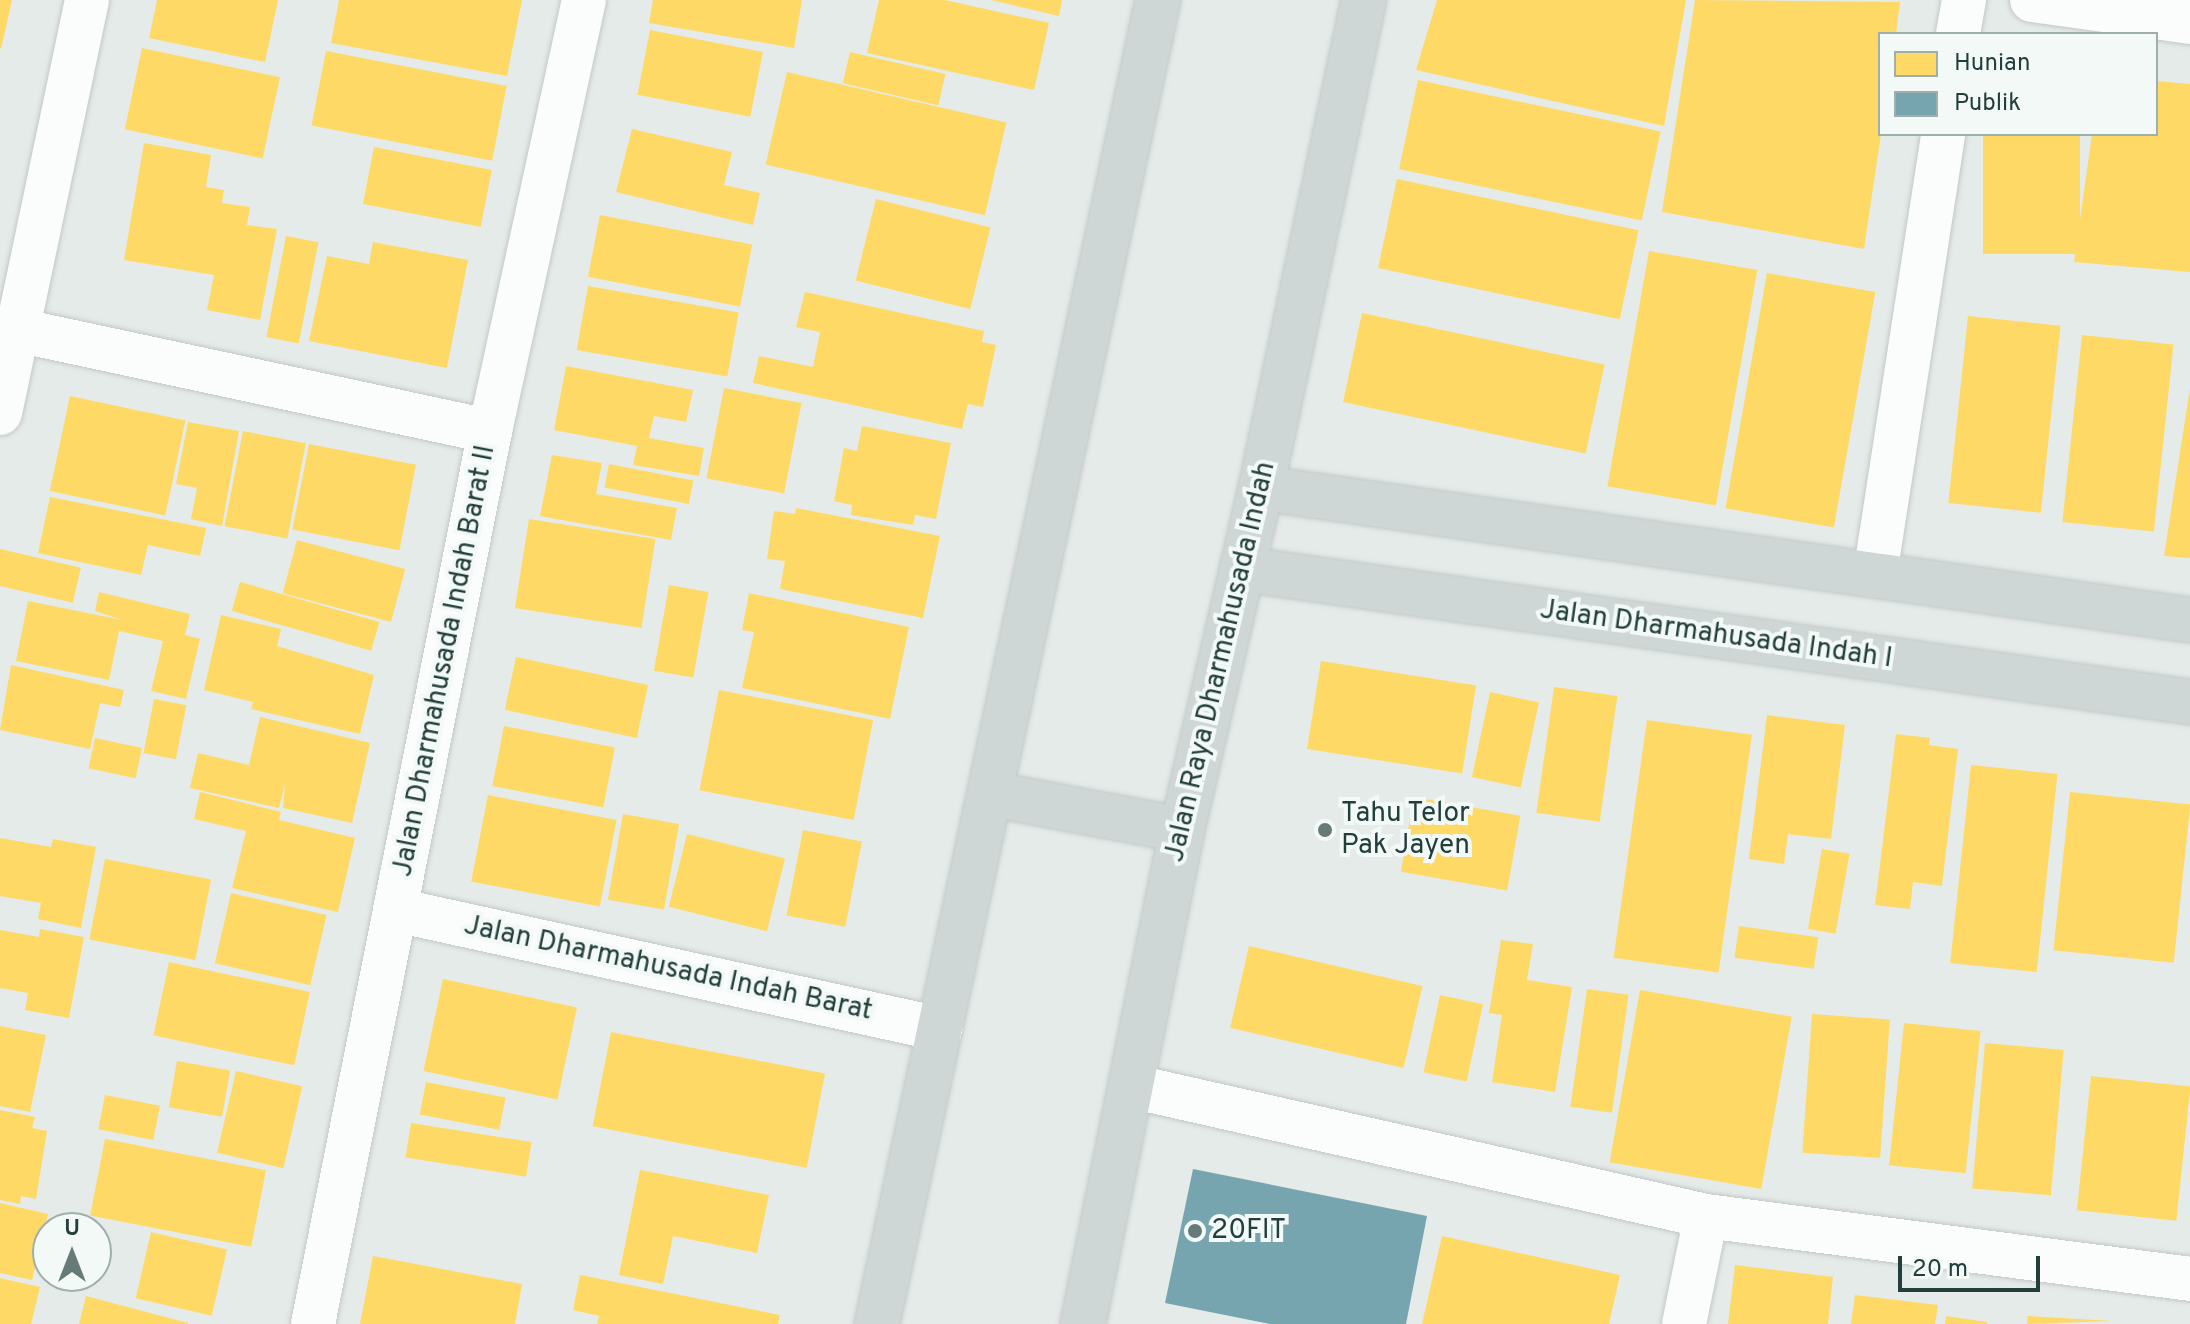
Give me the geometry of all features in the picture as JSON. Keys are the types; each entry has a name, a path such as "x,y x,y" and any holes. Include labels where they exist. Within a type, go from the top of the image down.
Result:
{"main road":[{"path":"877,1324 1158,0"},
{"name":"Jalan Raya Dharmahusada Indah","path":"1083,1324 1182,830 1261,488 1364,0"},
{"path":"1261,488 2190,620"},
{"name":"Jalan Dharmahusada Indah I","path":"1242,569 2190,702"},
{"path":"990,794 1182,830"}],"street":[{"path":"0,413 87,0"},
{"name":"Jalan Dharmahusada Indah Barat II","path":"313,1324 490,431 584,0"},
{"path":"1958,32 1964,0"},
{"path":"2032,0 2190,22"},
{"path":"1875,575 1943,136"},
{"path":"17,330 490,431"},
{"name":"Jalan Dharmahusada Indah Barat","path":"396,910 940,1029"},
{"path":"1131,1086 1443,1154 1706,1216 2190,1279"},
{"path":"1684,1324 1706,1216"}],"building: Hunian":[{"path":"0,0 12,0 1,49 0,48"},
{"path":"157,0 278,0 265,62 149,38"},
{"path":"339,0 522,0 507,76 331,43"},
{"path":"653,0 802,0 794,48 649,23"},
{"path":"879,0 945,0 1049,23 1034,90 867,53"},
{"path":"991,0 1062,0 1059,16"},
{"path":"1437,0 1686,0 1664,126 1416,70"},
{"path":"1695,0 1900,2 1896,32 1878,32 1878,136 1881,136 1864,249 1662,212"},
{"path":"650,30 763,52 750,117 637,95"},
{"path":"142,48 280,77 263,159 125,129"},
{"path":"326,51 507,86 492,161 311,126"},
{"path":"850,52 945,74 938,105 843,83"},
{"path":"787,72 1006,123 985,215 766,165"},
{"path":"1418,80 1661,132 1642,221 1399,169"},
{"path":"2158,81 2190,84 2190,272 2074,262 2092,136 2158,136"},
{"path":"632,129 732,152 724,185 760,193 753,225 616,192"},
{"path":"1983,136 2080,136 2080,254 1983,254"},
{"path":"144,143 211,155 206,187 224,190 222,203 250,207 247,225 277,229 260,320 207,310 214,275 124,260"},
{"path":"374,147 492,170 481,227 363,204"},
{"path":"1397,179 1639,230 1620,319 1378,268"},
{"path":"876,199 990,228 970,309 856,281"},
{"path":"600,215 752,245 740,306 588,277"},
{"path":"286,236 318,242 299,343 266,337"},
{"path":"373,242 468,260 447,368 309,341 327,256 369,264"},
{"path":"1649,251 1757,270 1716,505 1607,486"},
{"path":"1767,273 1875,292 1834,527 1725,508"},
{"path":"588,286 739,313 727,377 577,350"},
{"path":"805,292 984,331 982,342 996,345 983,407 968,404 962,429 753,383 759,356 813,367 820,332 796,327"},
{"path":"1362,313 1605,365 1586,454 1343,402"},
{"path":"1968,316 2060,326 2041,513 1948,503"},
{"path":"2082,335 2173,345 2154,532 2062,522"},
{"path":"566,366 693,390 686,422 654,416 649,438 704,448 699,476 633,465 637,446 554,430"},
{"path":"724,388 802,403 784,493 706,478"},
{"path":"2190,388 2190,558 2164,556"},
{"path":"70,396 185,421 165,515 50,491"},
{"path":"188,422 239,431 222,526 191,519 197,488 176,484"},
{"path":"862,426 951,443 936,519 915,515 913,525 851,515 852,505 834,501 844,448 857,451"},
{"path":"243,431 306,443 287,538 224,526"},
{"path":"309,444 416,465 399,550 292,529"},
{"path":"552,455 602,463 596,494 677,508 671,540 540,516"},
{"path":"609,464 693,480 689,504 604,488"},
{"path":"50,497 206,528 200,556 148,545 141,575 38,553"},
{"path":"796,508 940,536 923,618 780,589 785,561 767,559 774,511 795,514"},
{"path":"529,519 655,539 641,628 515,608"},
{"path":"297,540 405,569 391,622 283,593"},
{"path":"0,549 81,568 73,603 0,586"},
{"path":"240,582 379,622 371,651 232,611"},
{"path":"669,585 708,592 693,678 654,671"},
{"path":"99,592 190,614 185,635 200,639 186,699 151,691 163,641 119,631 109,680 16,661 28,601 122,620 95,611"},
{"path":"749,593 909,627 890,719 742,688 754,632 742,630"},
{"path":"221,615 281,629 277,646 374,675 360,734 251,709 253,702 204,690"},
{"path":"516,657 648,685 637,738 505,710"},
{"path":"1321,661 1476,686 1462,773 1307,749"},
{"path":"11,665 124,690 120,707 100,703 90,749 0,730"},
{"path":"1554,687 1617,696 1600,822 1536,813"},
{"path":"719,690 873,720 854,820 700,790"},
{"path":"1490,692 1539,702 1521,787 1472,777"},
{"path":"154,699 186,705 176,759 144,753"},
{"path":"1767,715 1845,725 1831,839 1788,834 1784,864 1749,859"},
{"path":"260,717 370,743 352,823 283,808 285,784 279,808 190,788 198,753 249,765"},
{"path":"1647,720 1752,735 1719,972 1614,958"},
{"path":"504,726 615,748 603,807 492,786"},
{"path":"1896,734 1930,738 1929,745 1958,749 1942,886 1913,882 1910,909 1875,905"},
{"path":"95,738 142,748 136,778 89,768"},
{"path":"1971,765 2058,774 2037,972 1950,963"},
{"path":"200,792 281,812 279,820 355,838 338,912 232,888 246,831 194,819"},
{"path":"2070,792 2190,805 2174,963 2053,950"},
{"path":"488,795 617,820 600,906 471,881"},
{"path":"1414,797 1520,816 1507,891 1401,872"},
{"path":"623,814 679,824 664,910 608,900"},
{"path":"803,830 862,841 845,927 786,915"},
{"path":"687,834 785,858 767,931 669,907"},
{"path":"0,838 51,847 53,839 96,847 81,928 38,919 41,903 0,896"},
{"path":"1822,849 1850,854 1836,934 1808,929"},
{"path":"105,859 211,880 195,960 89,939"},
{"path":"231,893 326,915 310,985 215,963"},
{"path":"1739,926 1818,937 1814,969 1735,958"},
{"path":"40,929 84,937 69,1018 25,1010 28,993 0,988 0,930 39,937"},
{"path":"1501,940 1533,944 1527,980 1572,987 1555,1092 1492,1082 1502,1015 1489,1013"},
{"path":"1249,946 1422,986 1404,1068 1230,1028"},
{"path":"169,962 310,992 294,1065 153,1035"},
{"path":"443,979 577,1007 557,1099 423,1071"},
{"path":"1587,989 1629,995 1612,1113 1570,1107"},
{"path":"1640,990 1792,1017 1761,1189 1610,1162"},
{"path":"1440,995 1483,1004 1467,1081 1424,1072"},
{"path":"1812,1014 1890,1019 1880,1158 1802,1153"},
{"path":"1904,1023 1981,1031 1966,1173 1889,1165"},
{"path":"0,1026 46,1035 30,1112 0,1106"},
{"path":"611,1032 825,1074 807,1168 593,1126"},
{"path":"1985,1043 2064,1050 2051,1195 1972,1188"},
{"path":"177,1061 230,1070 222,1117 169,1107"},
{"path":"236,1071 302,1086 283,1168 217,1153"},
{"path":"2091,1076 2190,1086 2176,1221 2077,1210"},
{"path":"426,1082 506,1097 499,1130 420,1114"},
{"path":"105,1095 160,1106 153,1140 98,1129"},
{"path":"0,1110 35,1117 32,1128 47,1131 36,1199 21,1196 20,1204 0,1200"},
{"path":"411,1123 531,1142 526,1177 406,1158"},
{"path":"105,1139 266,1170 251,1247 112,1220 112,1212 91,1212"},
{"path":"640,1170 769,1195 757,1253 673,1236 663,1284 619,1275"},
{"path":"0,1203 39,1212 32,1212 32,1280 0,1273"},
{"path":"151,1232 227,1250 212,1316 136,1298"},
{"path":"1442,1236 1620,1275 1609,1324 1422,1324"},
{"path":"373,1256 522,1284 515,1324 360,1324"},
{"path":"1735,1265 1833,1277 1828,1324 1728,1324"},
{"path":"580,1275 780,1315 778,1324 597,1324 599,1316 573,1310"},
{"path":"0,1278 32,1285 32,1292 39,1292 31,1324 0,1324"},
{"path":"1855,1295 1938,1305 1935,1324 1851,1324"},
{"path":"86,1296 188,1323 188,1324 79,1324"},
{"path":"1946,1316 1987,1322 1987,1324 1945,1324"},
{"path":"2028,1316 2112,1321 2027,1324"}],"building: Publik":[{"path":"1193,1169 1427,1216 1406,1324 1270,1324 1165,1303"}],"place":[{"name":"Tahu Telor Pak Jayen","path":"1325,830"},
{"name":"20FIT","path":"1195,1231"}]}
